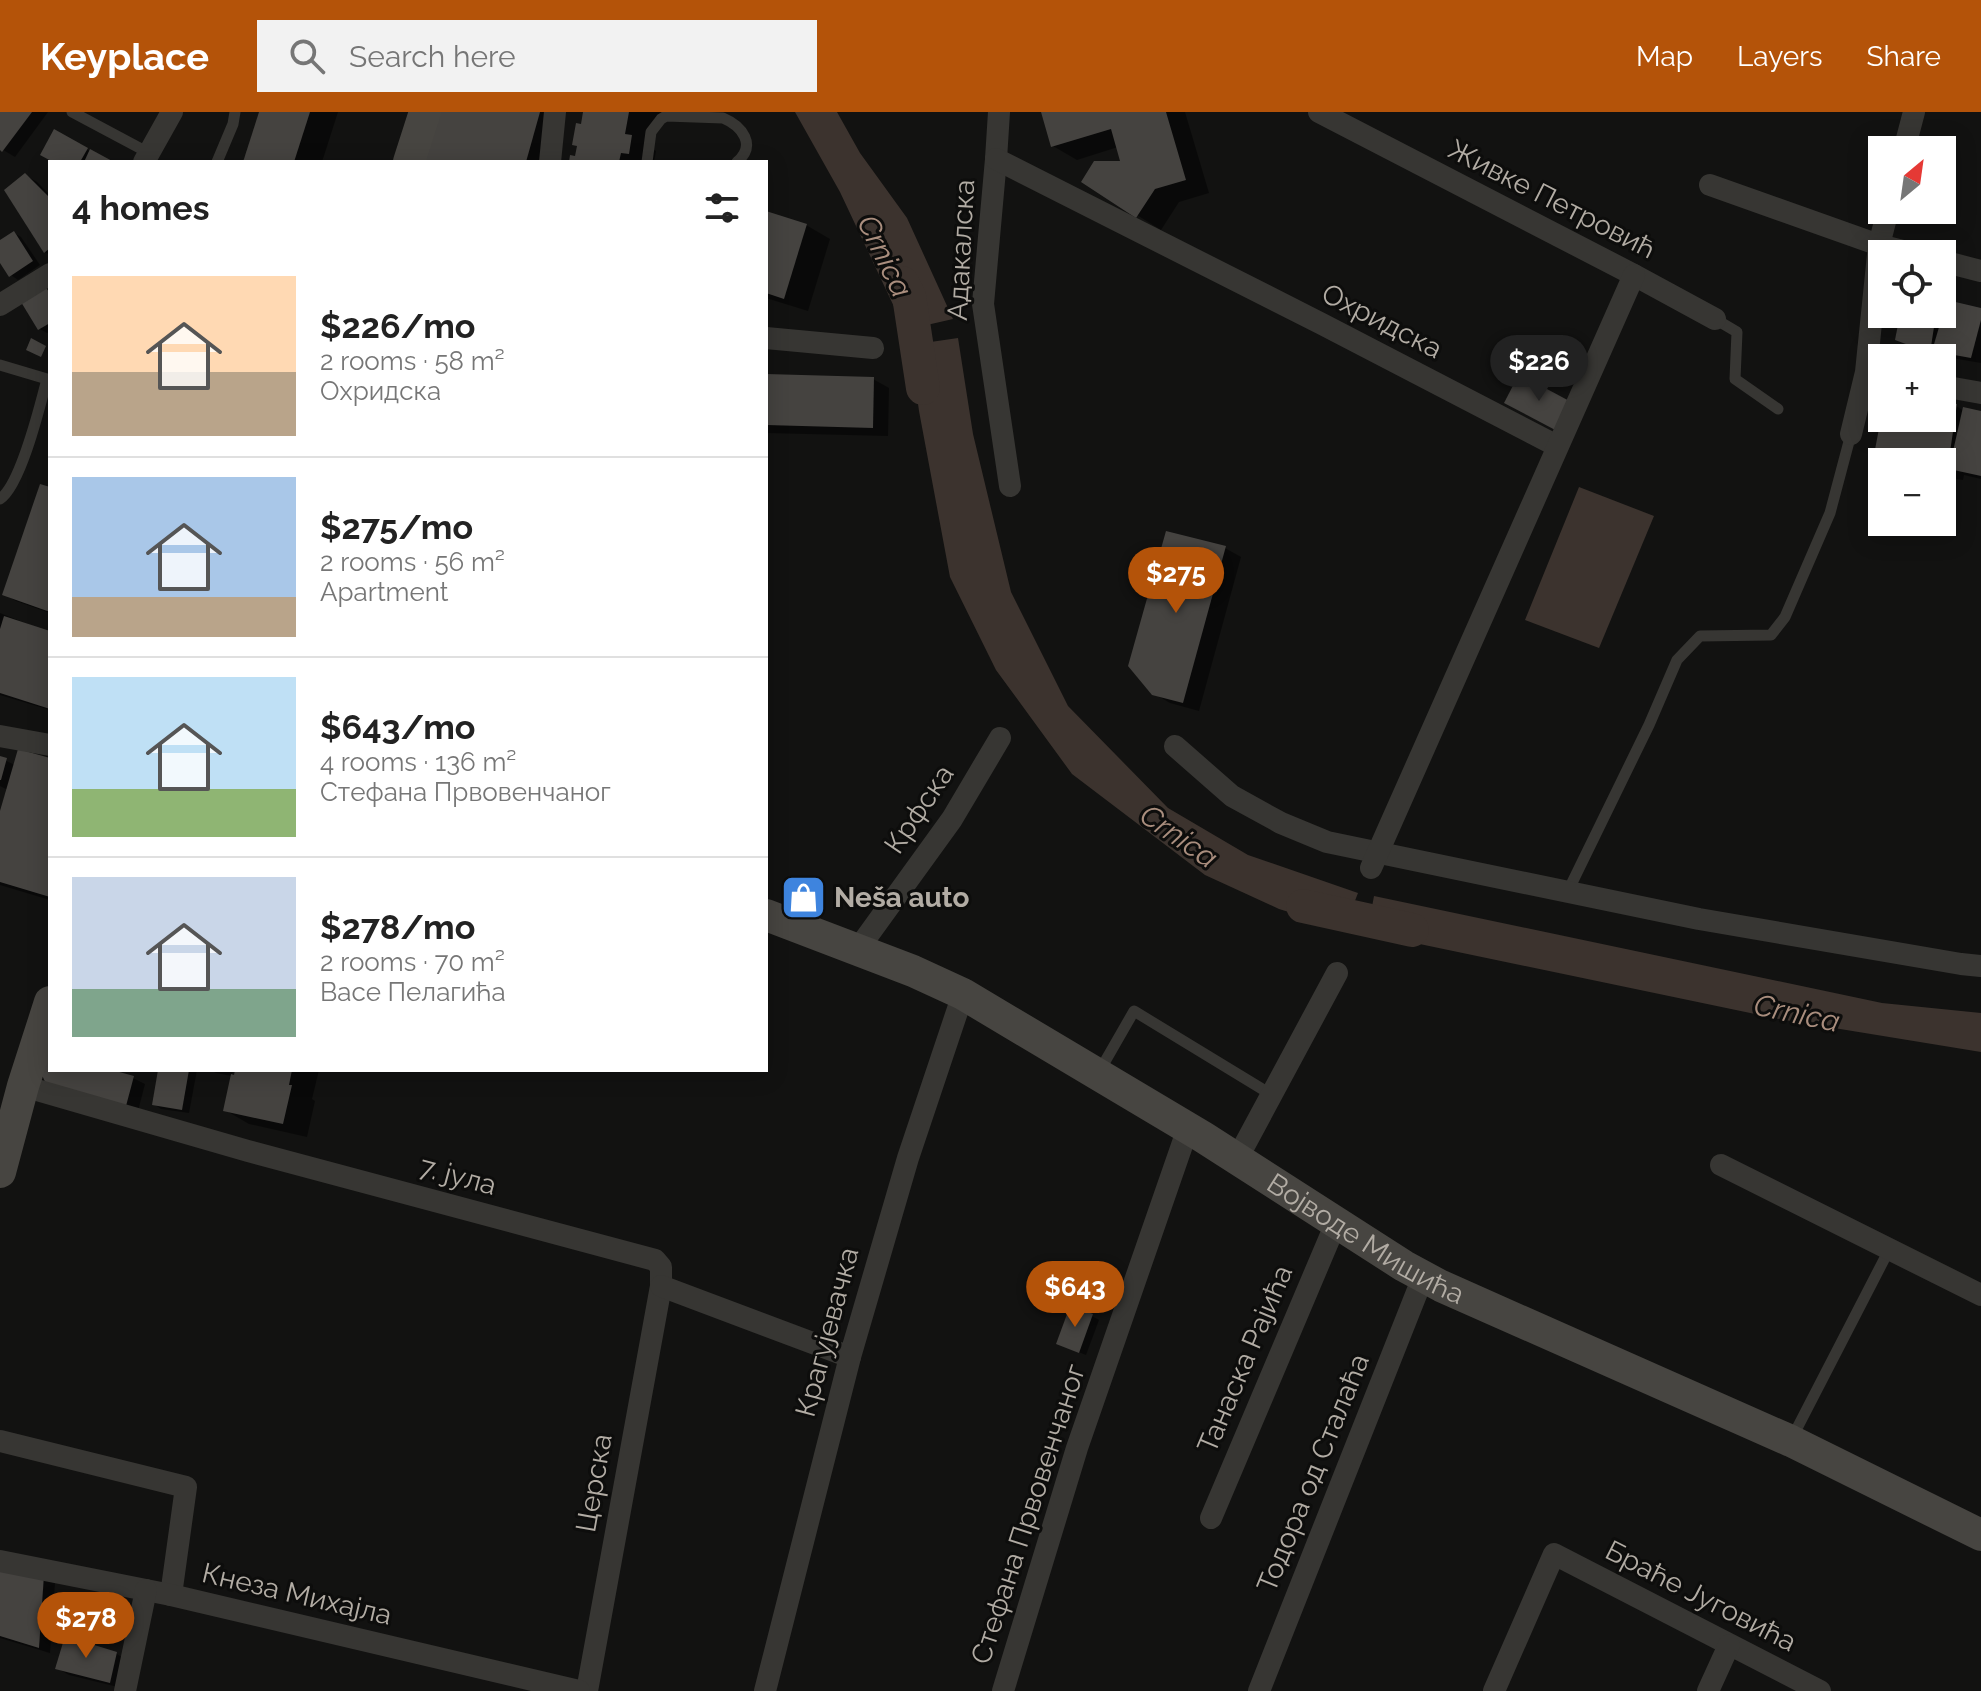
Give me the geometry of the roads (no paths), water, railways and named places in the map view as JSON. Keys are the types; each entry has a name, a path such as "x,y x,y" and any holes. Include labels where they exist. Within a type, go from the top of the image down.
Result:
{"main road":[{"path":"410,160 425,112"},
{"name":"Војводе Мишића","path":"768,916 858,949 963,994 1188,1128 1423,1277 1791,1441 1981,1535"},
{"path":"0,1172 18,1085 48,1007"}],"street":[{"path":"147,157 172,112"},
{"path":"550,160 555,112"},
{"name":"Адакалска","path":"999,112 983,304 1010,486"},
{"name":"Живке Петровић","path":"1319,112 1715,319"},
{"path":"1908,136 1914,112"},
{"name":"Охридска","path":"996,159 1557,446"},
{"path":"1710,185 1868,241"},
{"path":"1956,265 1981,271"},
{"path":"0,305 48,275"},
{"path":"1375,860 1634,275"},
{"path":"768,338 873,348"},
{"path":"1851,434 1868,389"},
{"path":"1956,389 1981,393"},
{"path":"0,736 48,745"},
{"name":"Крфска","path":"858,949 952,819 1000,738"},
{"path":"1175,746 1232,796 1281,823 1375,860 1568,891 1699,919 1981,966"},
{"path":"1237,1159 1337,973"},
{"name":"Крагујевачка","path":"765,1691 850,1357 908,1158 963,994"},
{"name":"7. јула","path":"18,1085 263,1155 655,1260 661,1267 661,1286"},
{"name":"Стефана Првовенчаног","path":"1003,1691 1077,1448 1188,1128"},
{"path":"1721,1165 1981,1295"},
{"name":"Танаска Рајића","path":"1211,1518 1336,1223"},
{"name":"Тодора од Сталаћа","path":"1259,1691 1423,1277"},
{"path":"661,1286 850,1357"},
{"name":"Церска","path":"587,1691 661,1286"},
{"path":"0,1441 186,1487 171,1595"},
{"name":"Браће Југовића","path":"1494,1691 1554,1554 1820,1691"},
{"name":"Кнеза Михајла","path":"0,1561 171,1595 579,1691"},
{"path":"125,1691 146,1590"},
{"path":"1708,1691 1729,1645"}],"lane":[{"path":"72,112 147,157"},
{"path":"218,160 235,112"},
{"path":"647,160 653,127 666,116 723,118 731,122 745,137 746,147 739,160"},
{"path":"1715,319 1737,332 1735,379 1778,409"},
{"path":"0,365 48,380"},
{"path":"0,499 17,478 48,383"},
{"path":"1568,891 1649,725 1677,660 1700,636 1771,635 1785,617 1830,513 1851,434"},
{"path":"1098,1075 1134,1011 1272,1095"},
{"path":"1791,1441 1889,1250"}],"water":[{"path":"795,112 837,112 860,153 907,218 953,319 905,330 840,192"},
{"path":"958,338 973,434 1011,592 1068,706 1168,808 1248,855 1358,893 1344,929 1279,909 1205,875 1072,774 996,670 950,577 910,345"},
{"path":"1579,487 1654,516 1599,648 1525,620"},
{"path":"1374,896 1882,1003 1981,1013 1981,1052 1779,1019 1367,933"}],"waterway":[{"name":"Crnica","path":"902,283 909,296 923,388"},
{"name":"Crnica","path":"1303,906 1412,930"}],"place":[{"name":"Neša auto","path":"803,897"}]}
